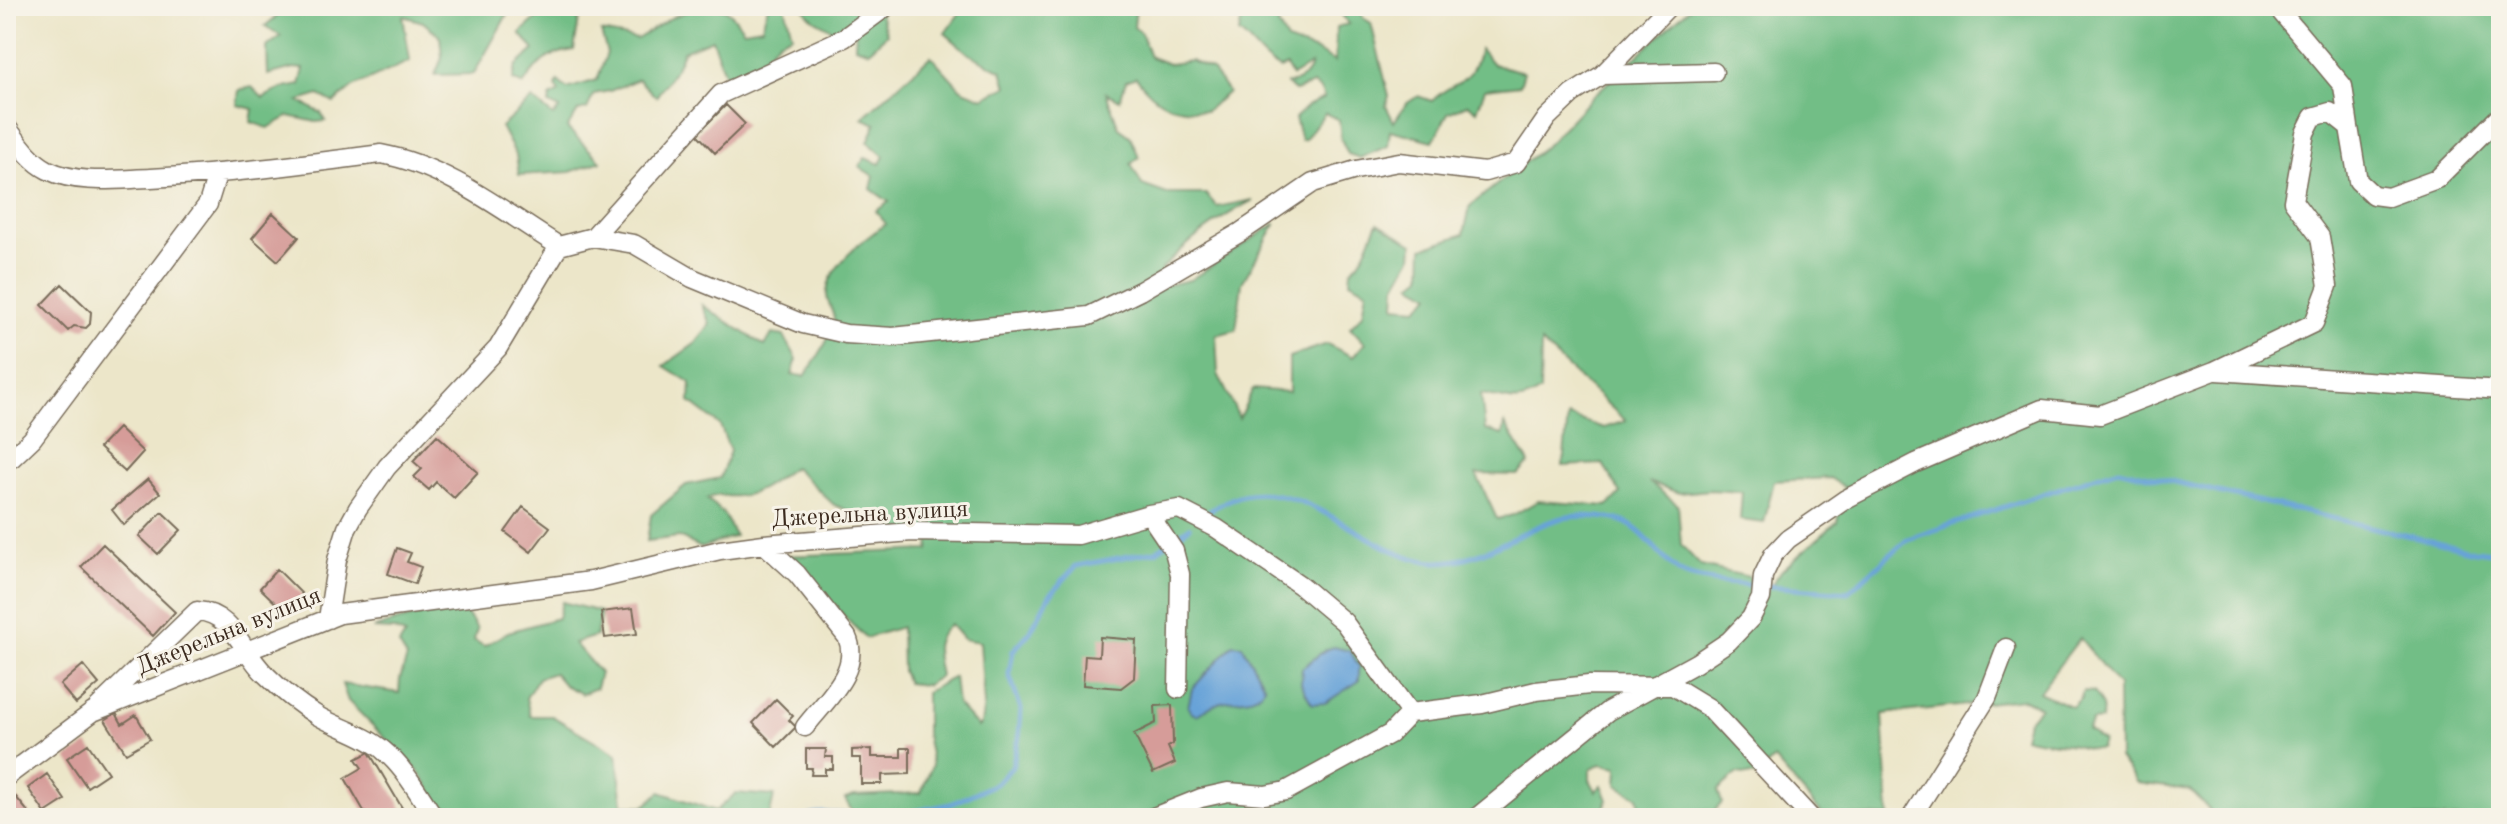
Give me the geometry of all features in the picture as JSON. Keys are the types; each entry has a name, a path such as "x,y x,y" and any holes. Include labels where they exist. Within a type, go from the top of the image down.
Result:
{"street":[{"path":"593,237 721,94 844,38 887,6"},
{"path":"328,619 337,560 347,528 358,508 387,467 498,348 559,246 593,237 634,244 692,278 803,324 846,334 893,337 1089,316 1140,291 1241,232 1313,183 1356,170 1399,162 1485,172 1516,163 1547,118 1572,94 1602,75 1669,6"},
{"path":"2276,6 2343,86 2358,181 2373,195 2388,197 2437,179 2501,115"},
{"path":"1602,75 1714,72"},
{"path":"1476,818 1608,711 1696,663 1729,641 1751,618 1761,598 1763,576 1773,555 1788,539 1846,499 1916,463 2042,409 2100,415 2214,371 2314,323 2328,286 2320,237 2293,201 2305,133 2313,117 2330,112 2349,127"},
{"path":"6,126 29,156 47,169 68,176 104,180 217,175 381,154 404,158 459,183 559,246"},
{"path":"6,459 12,458 32,439 208,204 217,175"},
{"path":"2214,371 2501,390"},
{"name":"Джерельна вулиця","path":"6,777 93,712 340,614 591,581 720,550 764,544 912,532 1078,535 1149,514 1179,509 1216,528 1300,585 1344,622 1410,713"},
{"path":"1149,514 1174,551 1180,574 1178,689"},
{"path":"764,544 797,574 853,649 852,660 843,679 805,727"},
{"path":"93,712 197,611 210,611 225,620 264,674 315,715 381,747 396,761 435,818"},
{"path":"1911,818 1987,698 2006,648"},
{"path":"1151,818 1201,798 1228,792 1265,795 1286,791 1390,734 1410,713 1589,685 1673,686 1709,708 1811,818"}],"green space":[{"path":"290,6 598,6 597,10 579,19 574,50 544,60 523,85 513,80 516,66 534,50 520,33 539,16 523,11 508,13 474,74 435,75 442,58 440,36 423,22 403,16 410,61 353,87 334,103 319,95 299,101 321,113 326,121 289,116 268,128 251,122 253,109 237,105 239,90 252,87 263,98 280,89 300,85 304,69 293,68 268,75 267,47 281,36 265,26"},
{"path":"698,6 726,10 744,30 762,27 768,6 785,6 792,35 780,40 758,62 725,76 712,39 683,51 676,68 656,97 638,79 594,94 587,109 578,111 567,128 601,161 570,172 519,175 516,155 501,127 532,99 553,116 560,109 549,104 550,97 559,92 556,86 558,81 567,89 597,80 607,53 601,32 637,39"},
{"path":"803,6 877,6 887,34 869,51 855,46 856,29 835,33 814,19"},
{"path":"965,6 1136,6 1134,27 1141,33 1150,57 1169,64 1191,61 1212,70 1228,92 1206,111 1166,104 1152,95 1136,77 1126,81 1120,100 1106,93 1119,128 1130,136 1139,157 1131,164 1142,185 1167,194 1206,194 1217,207 1253,200 1205,230 1183,248 1162,269 1162,286 1190,280 1276,223 1242,283 1236,330 1216,335 1218,374 1239,418 1253,389 1289,392 1289,357 1327,344 1353,357 1365,343 1350,327 1363,314 1367,290 1350,281 1351,270 1365,253 1378,223 1413,244 1412,257 1396,285 1395,306 1417,308 1431,295 1412,284 1422,276 1423,248 1464,234 1470,206 1549,143 1593,96 1692,6 1878,6 1908,15 1924,6 2501,6 2501,818 2306,818 2307,812 2283,818 2217,818 2190,790 2137,783 2119,758 2118,686 2080,638 2039,692 2072,707 2083,691 2093,692 2103,712 2101,720 2092,721 2087,730 2103,741 2100,749 2024,737 2028,721 2040,707 2023,699 1883,714 1889,817 1822,814 1774,759 1756,776 1737,774 1718,790 1722,803 1714,811 1721,814 1716,816 1700,810 1705,818 1642,818 1638,797 1617,785 1618,767 1601,764 1590,770 1590,780 1596,791 1602,785 1608,800 1601,812 1604,818 856,818 845,799 921,793 932,765 926,734 926,692 954,677 957,704 978,727 981,724 984,705 980,642 963,639 950,624 937,642 940,676 926,685 907,683 902,671 901,627 866,638 783,556 929,550 930,542 834,505 794,467 753,493 716,495 707,499 723,513 735,536 701,548 679,537 647,541 651,515 686,485 720,478 730,451 720,425 690,402 691,383 664,366 696,343 710,324 702,305 765,346 772,334 784,336 797,359 792,375 805,376 833,326 834,317 827,295 833,274 858,245 886,224 876,211 889,202 871,189 874,176 859,167 865,158 880,164 884,156 868,142 876,124 862,118 931,56 961,89 983,98 1007,86 1002,71 969,54 945,33","holes":["1541,343 1626,421 1604,428 1568,416 1563,466 1603,464 1621,494 1607,506 1538,501 1513,515 1497,519 1476,474 1518,475 1529,463 1505,424 1503,435 1485,430 1481,394 1518,400 1540,391","1830,478 1844,487 1837,522 1782,570 1746,620 1761,598 1750,577 1701,566 1681,545 1678,505 1649,482 1679,493 1710,490 1742,492 1740,520 1764,523 1774,481"]},
{"path":"1211,6 1287,6 1278,25 1287,41 1316,51 1335,62 1336,27 1349,24 1338,10 1341,6 1359,6 1363,18 1371,23 1389,96 1386,106 1394,122 1406,104 1418,96 1432,101 1466,77 1480,49 1493,64 1524,72 1520,85 1485,89 1477,111 1468,104 1448,113 1433,141 1390,130 1388,146 1360,158 1348,154 1341,139 1339,120 1325,113 1301,140 1295,118 1309,105 1324,98 1321,90 1313,84 1295,91 1287,84 1302,78 1311,65 1292,76 1286,66 1280,69 1274,66 1239,33 1242,18 1223,14"},
{"path":"562,602 601,612 596,636 574,643 600,673 596,688 582,694 564,685 554,673 538,678 526,698 530,716 552,716 617,754 623,805 645,806 660,792 716,811 736,793 774,796 769,818 437,818 436,799 420,773 348,701 342,684 399,693 407,658 399,645 405,635 394,630 373,629 419,616 457,612 470,618 477,629 474,640 484,646 508,632 558,618"}],"water":[{"path":"1233,644 1242,645 1265,687 1251,698 1219,703 1197,715 1191,713 1188,707 1192,689"},
{"path":"1334,647 1350,651 1359,666 1359,681 1325,703 1312,704 1301,684 1302,668 1325,650"}],"building":[{"path":"726,105 745,124 715,153 697,134"},
{"path":"273,213 299,237 278,261 252,238"},
{"path":"62,284 91,312 90,324 86,328 74,326 68,331 42,305"},
{"path":"118,428 143,452 125,472 99,448"},
{"path":"437,435 478,472 454,498 436,482 429,490 414,477 422,469 413,461"},
{"path":"148,479 160,493 124,525 112,510"},
{"path":"523,507 550,527 531,552 505,532"},
{"path":"162,512 181,530 158,554 139,536"},
{"path":"103,544 175,612 153,636 81,567"},
{"path":"397,548 411,553 407,562 421,567 415,584 388,574"},
{"path":"277,569 303,595 286,613 260,588"},
{"path":"633,608 637,634 605,638 601,612"},
{"path":"1100,637 1136,640 1134,678 1121,688 1083,685 1085,655 1099,656"},
{"path":"83,665 99,684 76,704 60,685"},
{"path":"776,699 793,716 789,720 796,727 776,747 753,723"},
{"path":"1172,705 1173,744 1168,747 1175,763 1153,773 1134,734 1156,723 1155,706"},
{"path":"116,713 122,724 136,715 150,739 126,753 105,720"},
{"path":"88,744 108,773 87,787 67,758"},
{"path":"901,748 910,748 910,774 882,775 882,784 861,784 861,758 852,758 852,750 872,749 872,757 901,757"},
{"path":"806,749 826,749 825,757 833,757 833,769 825,769 825,775 811,775 812,768 806,768"},
{"path":"369,752 408,818 368,818 345,778 362,768 356,759"},
{"path":"47,774 65,800 45,813 28,788"},
{"path":"16,797 33,818 6,818 6,806"}],"waterway":[{"path":"1768,586 1848,592 1908,539 2118,469 2475,551 2501,554"},
{"path":"1210,510 1243,495 1269,494 1293,499 1318,509 1389,548 1412,558 1435,562 1482,553 1562,518 1585,516 1615,519 1634,528 1680,572 1718,582 1758,585"},
{"path":"801,818 823,813 887,817 951,804 997,783 1012,767 1019,737 1021,709 1009,674 1013,651 1030,632 1050,595 1076,566 1156,551 1190,527"}]}
